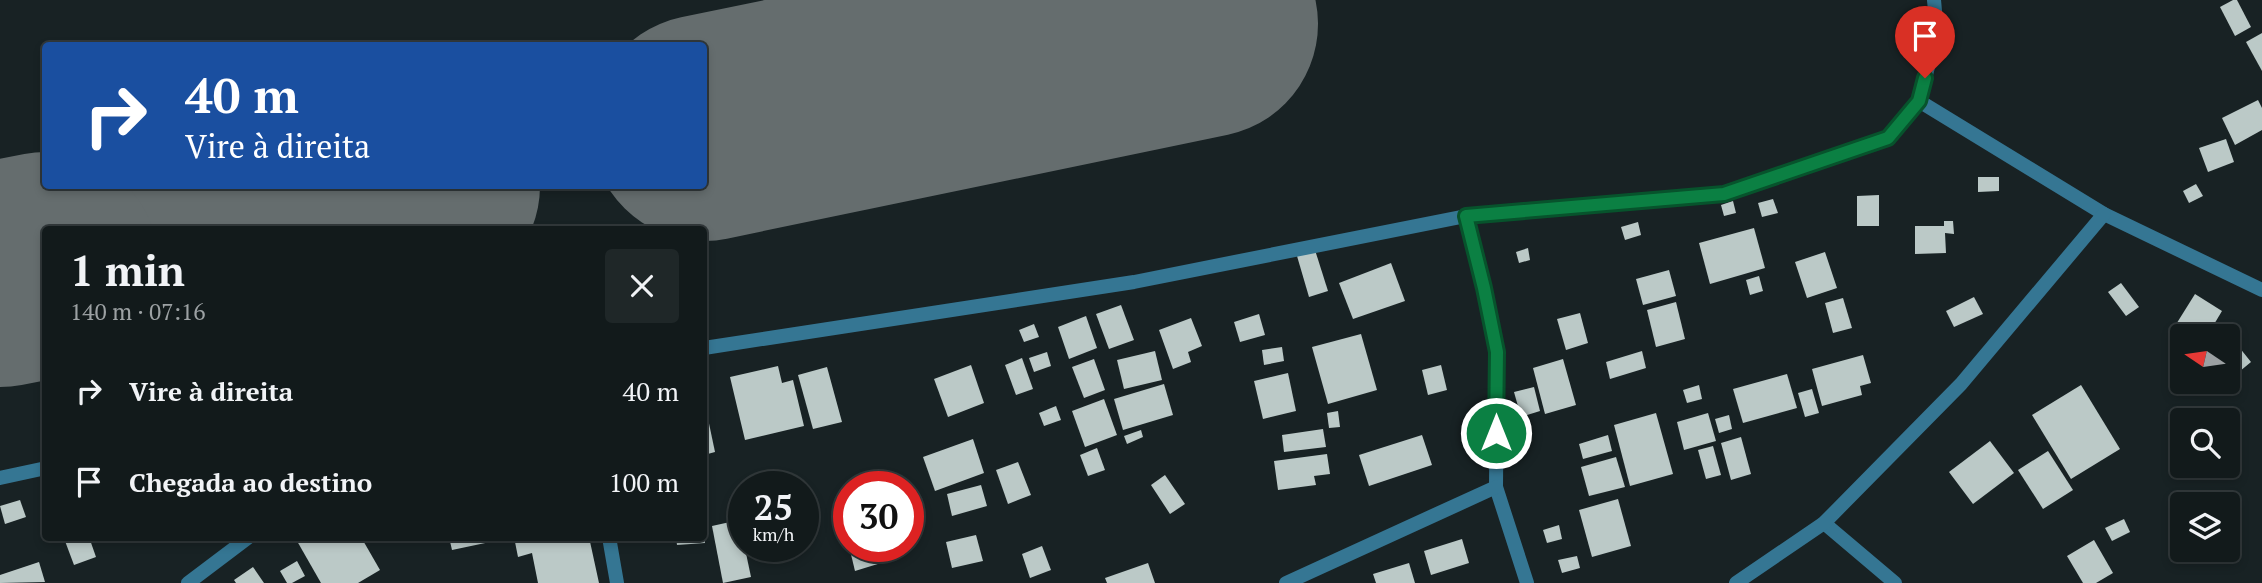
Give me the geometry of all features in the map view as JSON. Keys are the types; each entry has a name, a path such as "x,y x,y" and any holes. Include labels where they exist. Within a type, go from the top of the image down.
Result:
{"street":[{"path":"707,348 1134,282 1466,216 1724,194 1888,138 1919,101 1937,33 1934,0"},
{"path":"1919,101 2104,214 2262,290"},
{"path":"1736,583 1824,523 1961,384 2104,214"},
{"path":"1466,216 1497,352 1496,487 1527,583"},
{"path":"0,478 42,469"},
{"path":"1286,583 1496,487"},
{"path":"1824,523 1895,583"},
{"path":"188,583 244,541"},
{"path":"610,541 617,583"}],"building":[{"path":"2237,0 2251,27 2235,36 2220,7"},
{"path":"2262,33 2262,71 2246,42"},
{"path":"2258,100 2262,108 2262,130 2235,145 2222,118"},
{"path":"2226,139 2234,162 2208,172 2199,148"},
{"path":"1978,177 1999,177 1999,191 1978,192"},
{"path":"2196,184 2203,196 2189,203 2183,191"},
{"path":"1879,195 1879,226 1857,226 1857,196"},
{"path":"1773,199 1778,213 1762,217 1758,203"},
{"path":"1733,201 1736,213 1724,216 1721,205"},
{"path":"1944,221 1953,221 1954,234 1945,233 1946,253 1915,254 1915,226 1944,226"},
{"path":"1638,222 1641,235 1625,240 1621,227"},
{"path":"1754,228 1765,268 1710,284 1699,243"},
{"path":"1528,248 1530,260 1519,263 1516,252"},
{"path":"1315,250 1328,291 1309,297 1297,256"},
{"path":"1825,252 1837,288 1807,298 1795,262"},
{"path":"1391,263 1405,301 1353,319 1339,283"},
{"path":"1669,270 1676,296 1643,305 1636,279"},
{"path":"1759,276 1763,291 1750,295 1746,280"},
{"path":"2121,283 2139,307 2126,316 2108,292"},
{"path":"2195,294 2222,311 2214,324 2176,324"},
{"path":"1974,297 1983,314 1954,327 1946,311"},
{"path":"1843,298 1852,328 1833,333 1825,303"},
{"path":"1676,302 1685,339 1656,347 1647,310"},
{"path":"1121,305 1134,340 1109,349 1096,314"},
{"path":"1580,313 1588,343 1566,350 1557,319"},
{"path":"1259,314 1265,335 1240,342 1234,322"},
{"path":"1086,316 1097,348 1069,359 1058,327"},
{"path":"1191,318 1202,346 1188,352 1191,362 1173,369 1159,330"},
{"path":"1034,324 1039,337 1024,342 1019,330"},
{"path":"1361,334 1377,390 1328,404 1312,347"},
{"path":"1282,347 1284,361 1264,365 1262,350"},
{"path":"2240,348 2251,362 2240,371"},
{"path":"1155,351 1162,380 1124,389 1117,360"},
{"path":"1642,351 1646,368 1610,379 1606,362"},
{"path":"1047,352 1051,366 1034,372 1029,358"},
{"path":"1863,355 1871,383 1860,386 1862,395 1822,406 1812,369"},
{"path":"1022,358 1033,389 1016,395 1005,365"},
{"path":"1094,359 1105,390 1084,398 1072,367"},
{"path":"1563,359 1576,405 1545,414 1533,368"},
{"path":"971,365 984,403 948,417 934,379"},
{"path":"1441,365 1447,390 1428,395 1422,370"},
{"path":"778,366 782,383 793,380 804,426 745,440 730,377"},
{"path":"827,367 842,422 813,429 798,375"},
{"path":"1288,373 1296,411 1263,419 1254,381"},
{"path":"1787,374 1797,408 1743,423 1733,389"},
{"path":"1164,384 1173,415 1123,430 1114,399"},
{"path":"1699,385 1702,399 1687,403 1683,390"},
{"path":"2081,385 2120,449 2071,479 2032,415"},
{"path":"1534,387 1540,411 1521,417 1514,392"},
{"path":"1812,389 1819,413 1805,417 1798,393"},
{"path":"1104,399 1117,435 1085,447 1072,411"},
{"path":"1056,406 1061,420 1044,426 1039,413"},
{"path":"1338,411 1340,427 1329,428 1327,413"},
{"path":"1656,413 1673,474 1630,486 1614,425"},
{"path":"1708,413 1716,441 1684,450 1677,422"},
{"path":"707,414 715,452 707,454"},
{"path":"1729,415 1732,429 1719,433 1715,419"},
{"path":"1323,429 1326,447 1284,452 1282,435"},
{"path":"1141,430 1143,437 1127,444 1124,436"},
{"path":"1422,435 1432,465 1369,486 1359,455"},
{"path":"1608,435 1612,451 1583,459 1579,444"},
{"path":"1741,437 1751,474 1731,480 1721,443"},
{"path":"973,439 984,473 935,491 923,457"},
{"path":"1990,441 2014,473 1973,504 1949,472"},
{"path":"1713,446 1721,475 1706,479 1698,450"},
{"path":"1097,448 1105,470 1088,476 1080,455"},
{"path":"2048,451 2073,490 2043,509 2018,470"},
{"path":"1327,454 1330,474 1314,476 1316,485 1278,490 1274,461"},
{"path":"1616,457 1625,487 1589,496 1581,467"},
{"path":"1018,462 1031,495 1008,504 996,470"},
{"path":"1165,475 1185,504 1170,514 1151,485"},
{"path":"981,485 987,506 952,516 947,494"},
{"path":"1618,499 1631,546 1592,557 1579,510"},
{"path":"20,500 26,517 5,524 0,506"},
{"path":"2124,519 2130,532 2112,541 2105,528"},
{"path":"728,522 728,562 748,562 751,577 723,583 712,526"},
{"path":"1559,525 1562,539 1547,543 1543,530"},
{"path":"976,535 983,561 952,568 946,542"},
{"path":"1462,539 1469,563 1431,575 1424,551"},
{"path":"2094,540 2113,573 2096,583 2083,583 2067,556"},
{"path":"65,541 90,541 96,557 74,565"},
{"path":"297,541 363,541 380,570 358,583 321,583"},
{"path":"450,541 490,541 490,542 452,550"},
{"path":"515,541 590,541 599,583 538,583 532,553 518,557"},
{"path":"676,541 705,543 677,545"},
{"path":"1042,546 1051,570 1030,578 1022,554"},
{"path":"1577,556 1580,568 1562,573 1558,560"},
{"path":"297,561 305,576 287,583 280,571"},
{"path":"39,562 45,582 0,583 0,575"},
{"path":"853,562 884,562 855,571"},
{"path":"1148,563 1155,583 1107,583 1105,578"},
{"path":"1409,563 1415,583 1376,583 1373,574"},
{"path":"253,567 264,583 236,583 234,580"}],"runway":[{"path":"707,127 1205,24"},
{"path":"231,226 412,189"},
{"path":"0,274 42,266"}],"route":[{"path":"1496,433 1497,352 1466,216 1724,194 1888,138 1919,101 1925,78"}]}
